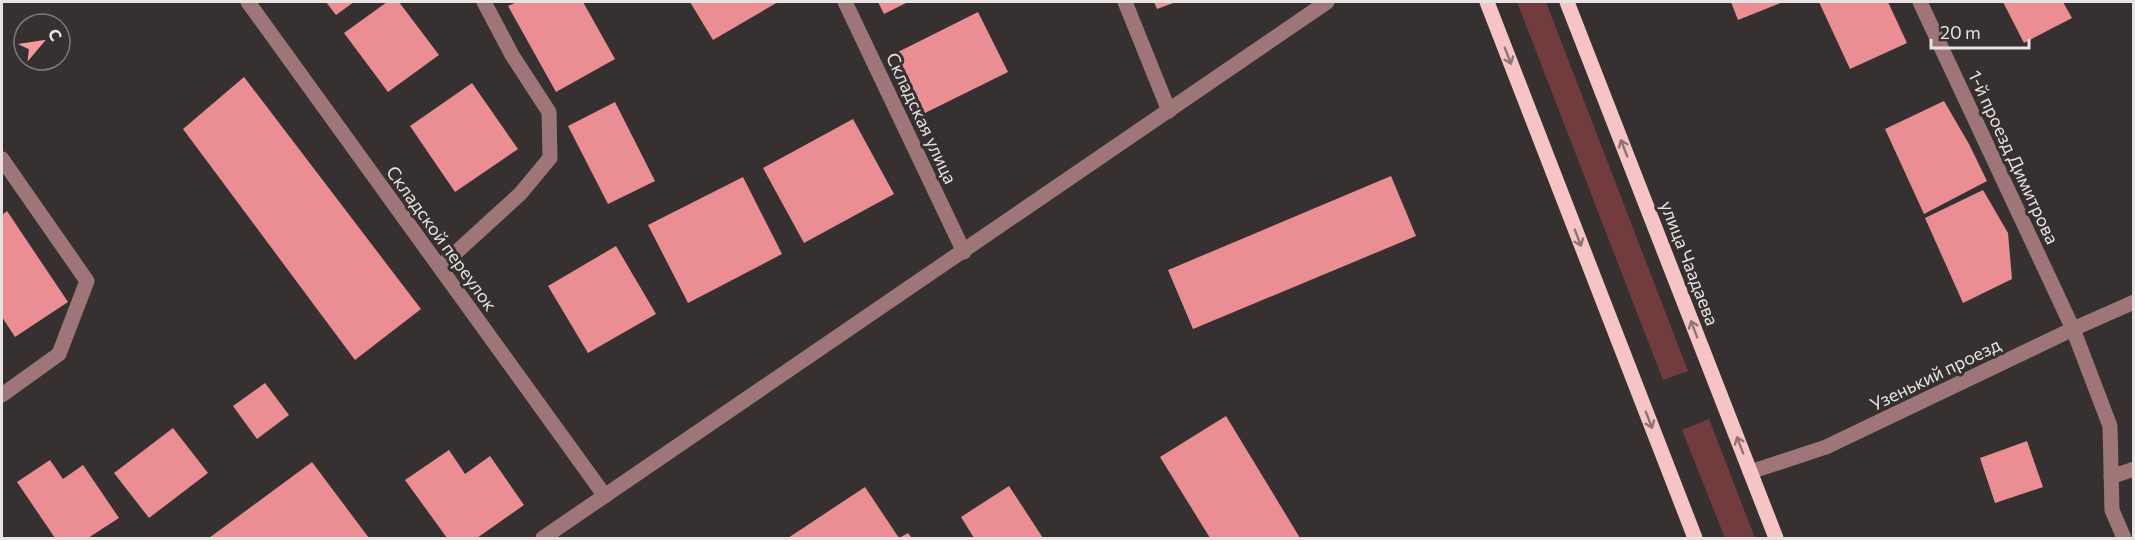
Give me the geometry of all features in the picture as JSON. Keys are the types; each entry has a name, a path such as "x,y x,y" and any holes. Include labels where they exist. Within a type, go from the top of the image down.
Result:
{"main road":[{"path":"1487,2 1695,538"},
{"name":"улица Чаадаева","path":"1567,2 1776,538"}],"street":[{"name":"Складской переулок","path":"248,2 605,496"},
{"path":"440,267 520,194 550,158 549,112 512,55 484,2"},
{"name":"Складская улица","path":"845,2 964,252"},
{"path":"1125,2 1168,111"},
{"path":"543,538 1327,2"},
{"name":"1-й проезд Димитрова","path":"1920,2 2073,329 2110,426 2112,510 2124,538"},
{"path":"2,159 87,281 59,354 2,395"},
{"name":"Узенький проезд","path":"1750,472 1826,447 2133,302"},
{"path":"2111,477 2133,469"}],"shaded area":[{"path":"1517,2 1546,2 1688,371 1663,380"},
{"path":"1709,419 1755,538 1725,538 1682,430"}],"building":[{"path":"326,2 354,2 336,15"},
{"path":"387,2 399,2 439,55 388,92 344,33"},
{"path":"517,2 583,2 615,59 556,92 508,6"},
{"path":"690,2 778,2 713,40"},
{"path":"878,2 908,2 884,14"},
{"path":"1154,2 1176,2 1157,9"},
{"path":"1731,2 1783,2 1738,20"},
{"path":"1819,2 1888,2 1907,43 1850,69"},
{"path":"2003,2 2063,2 2072,18 2024,43"},
{"path":"978,12 1008,72 925,113 896,53"},
{"path":"244,77 421,309 355,360 183,129"},
{"path":"472,83 518,149 455,192 410,126"},
{"path":"1944,101 1987,181 1924,214 1885,129"},
{"path":"615,102 655,181 608,204 568,126"},
{"path":"853,119 894,194 804,243 763,168"},
{"path":"1391,176 1416,236 1193,329 1168,270"},
{"path":"743,177 782,254 688,303 648,225"},
{"path":"1983,190 2008,233 2012,279 1963,303 1925,218"},
{"path":"7,211 68,302 15,337 2,317 2,215"},
{"path":"616,246 656,314 588,353 548,286"},
{"path":"265,383 289,415 257,439 233,406"},
{"path":"1226,416 1300,538 1210,538 1160,457"},
{"path":"173,428 208,473 149,518 114,473"},
{"path":"2027,441 2043,487 1995,503 1980,458"},
{"path":"449,450 465,474 490,456 524,505 477,538 447,538 405,480"},
{"path":"50,460 63,479 83,465 119,518 88,538 55,538 17,482"},
{"path":"312,462 369,538 209,538"},
{"path":"1009,486 1043,538 974,538 961,517"},
{"path":"865,487 899,538 788,538"},
{"path":"908,533 912,538 899,538"}]}
